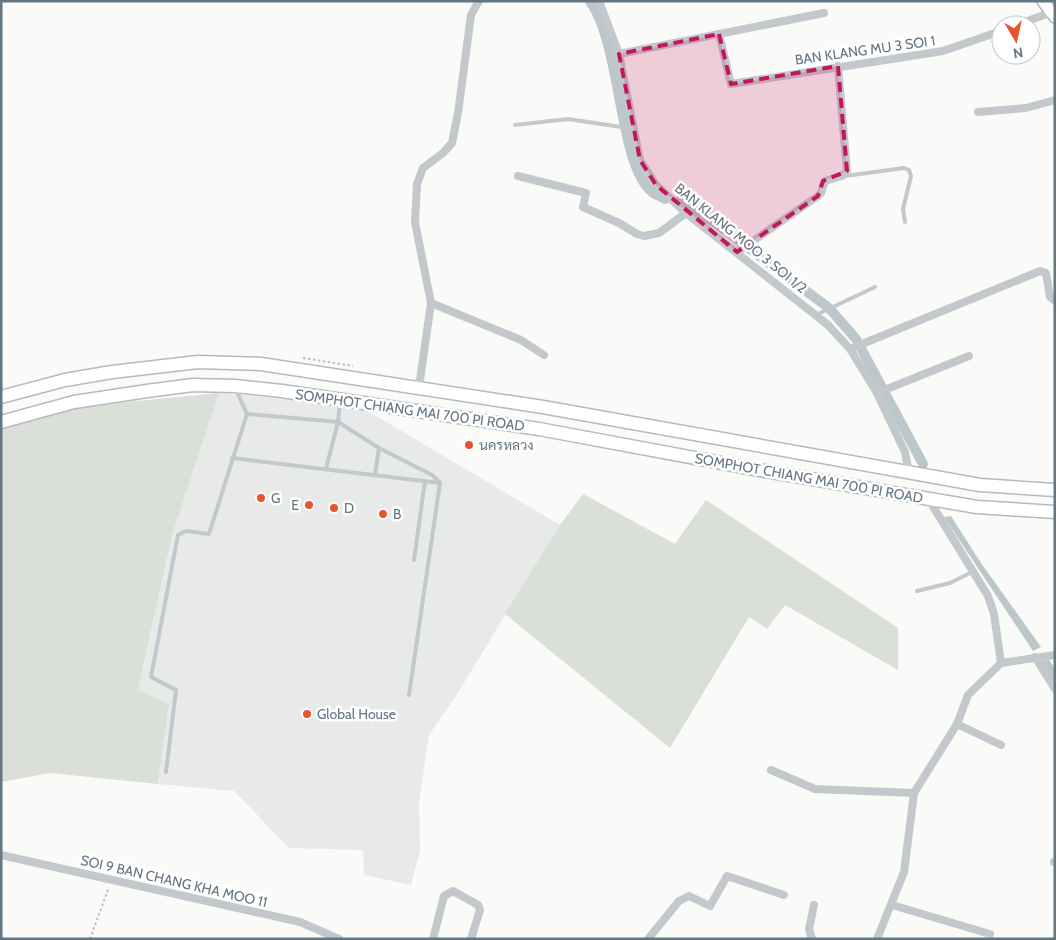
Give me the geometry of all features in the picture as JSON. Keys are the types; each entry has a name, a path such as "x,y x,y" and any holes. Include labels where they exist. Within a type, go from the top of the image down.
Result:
{"main road":[{"name":"SOMPHOT CHIANG MAI 700 PI ROAD","path":"1,397 65,380 112,372 198,362 260,364 543,407 980,485 1055,490"},
{"name":"SOMPHOT CHIANG MAI 700 PI ROAD","path":"1,422 74,402 193,385 235,386 340,399 539,429 929,500 977,507 1055,512"}],"street":[{"path":"419,387 431,303 415,222 417,184 422,168 443,154 452,143 458,113 471,15 479,1"},
{"name":"BAN KLANG MOO 3 SOI 1/2","path":"599,1 619,54 631,129 640,160 656,185 686,214 816,315 850,349 877,393 905,452 910,473"},
{"path":"1043,1 1053,15"},
{"path":"619,54 824,13"},
{"name":"BAN KLANG MU 3 SOI 1","path":"719,34 731,84 943,51 991,34"},
{"path":"737,252 818,196 825,181 842,176 847,171 838,66"},
{"path":"978,112 1026,108 1055,100"},
{"path":"518,176 586,193 583,206 637,234 659,233 686,214"},
{"path":"850,349 1040,271 1046,273 1050,297 1055,301"},
{"path":"431,303 521,340 544,355"},
{"path":"877,393 969,356"},
{"path":"929,500 988,596 994,614 1001,663"},
{"path":"877,939 904,872 914,793 957,724 968,694 1001,663 1055,655"},
{"path":"1035,657 1055,689"},
{"path":"957,724 1001,745"},
{"path":"772,770 815,789 914,793"},
{"name":"SOI 9 BAN CHANG KHA MOO 11","path":"1,855 300,922 339,939"},
{"path":"648,939 679,901 689,896 710,906 727,876 784,895"},
{"path":"432,939 444,896 452,891 478,906 480,910 472,939"},
{"path":"812,939 809,929 814,905"},
{"path":"892,905 990,934"}],"lane":[{"path":"515,125 568,119 592,121 618,128 631,129"},
{"path":"842,176 904,168 909,170 911,176 903,209 905,222"},
{"path":"816,315 875,287"},
{"path":"166,772 176,690 151,677 178,535 186,531 209,534 247,414 235,386"},
{"path":"326,470 338,422 340,399"},
{"path":"247,414 338,422 379,448 432,475 440,482"},
{"path":"375,475 379,448"},
{"path":"232,458 440,482"},
{"path":"414,560 425,481"},
{"path":"409,695 440,482"},
{"path":"917,590 950,583 972,572"}],"path":[{"path":"90,939 112,880"}],"highlighted area":[{"path":"719,34 731,84 838,66 847,171 823,181 818,196 737,252 656,185 640,160 619,54"}],"shaded area":[{"path":"219,393 286,399 366,410 560,525 456,696 429,735 419,804 420,851 411,885 364,875 363,850 289,848 234,791 158,784 169,704 138,691 172,536"},
{"path":"219,393 172,536 138,690 169,704 158,784 50,773 1,782 1,429 86,406"},
{"path":"583,494 675,544 706,500 898,628 898,670 785,605 767,629 749,617 670,748 505,614 560,525"},
{"path":"951,516 981,563 1041,647 1033,651 944,517"},
{"path":"1049,660 1055,668 1055,684 1040,661"}],"waterway":[{"path":"590,1 600,21 608,46 632,157 641,178 652,192 665,199"},
{"path":"678,202 691,207 714,222 829,308 856,339 923,464"}],"place":[{"name":"นครหลวง","path":"469,445"},
{"name":"G","path":"261,498"},
{"name":"E","path":"309,505"},
{"name":"D","path":"334,508"},
{"name":"B","path":"383,514"},
{"name":"Global House","path":"307,714"}]}
